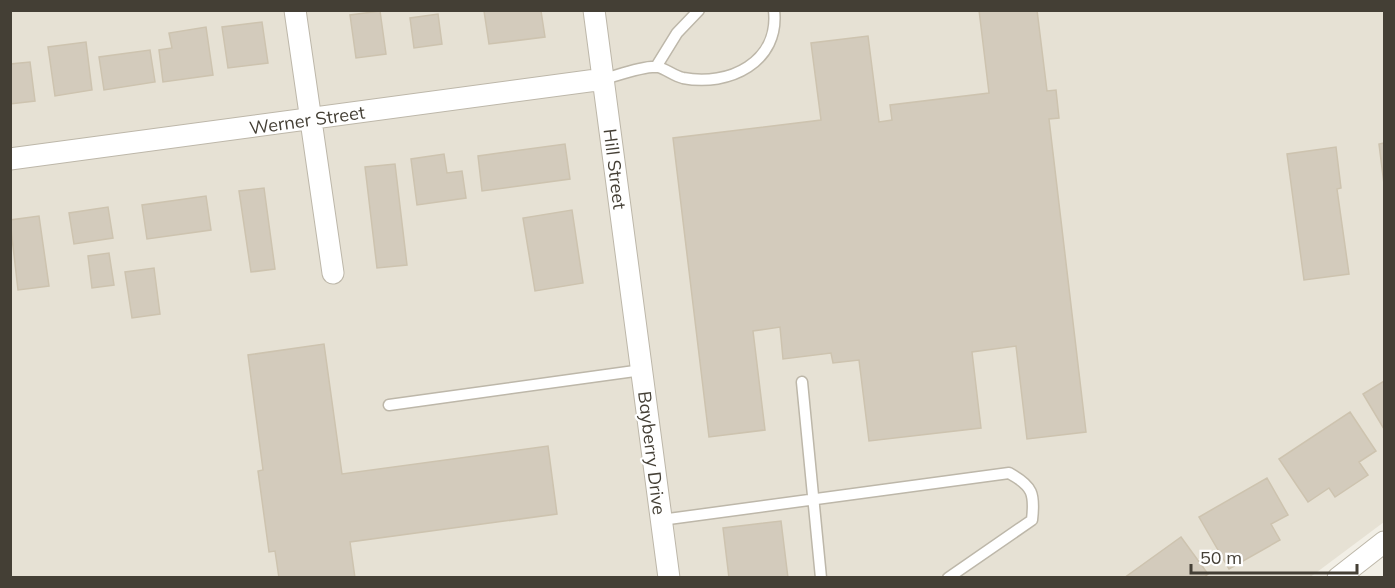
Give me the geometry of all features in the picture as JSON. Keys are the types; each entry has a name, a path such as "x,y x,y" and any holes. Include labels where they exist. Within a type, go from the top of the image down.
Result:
{"street":[{"path":"295,10 309,120 333,273"},
{"name":"Hill Street","path":"594,10 636,328"},
{"name":"Werner Street","path":"10,159 604,79"},
{"name":"Bayberry Drive","path":"636,328 669,577"},
{"path":"1338,578 1384,542"},
{"path":"664,578 669,577"}],"lane":[{"path":"656,66 677,33 699,10"},
{"path":"604,79 656,66 683,78 714,79 742,71 762,58 776,26 774,10"},
{"path":"389,405 642,370"},
{"path":"802,382 821,578"},
{"path":"661,520 1009,473 1025,482 1035,499 1032,520 948,578"}],"shaded area":[{"path":"10,11 1384,11 1384,522 1309,578 11,577"}],"building":[{"path":"548,10 541,11 545,37 489,44 484,11"},
{"path":"979,10 1037,10 1047,91 1056,90 1059,118 1049,119 1086,432 1027,439 1016,346 972,352 981,428 869,441 859,360 833,363 831,353 783,359 780,327 753,331 765,430 709,437 673,138 821,120 811,43 868,36 879,122 892,120 890,105 989,93"},
{"path":"380,11 386,54 356,58 350,15"},
{"path":"438,14 442,44 414,48 410,18"},
{"path":"262,22 268,63 228,68 222,27"},
{"path":"206,27 213,75 163,82 159,50 172,48 169,33"},
{"path":"86,42 92,90 55,96 48,47"},
{"path":"150,50 155,82 104,90 99,57"},
{"path":"30,62 35,101 10,104 10,64"},
{"path":"1384,143 1384,184 1379,144"},
{"path":"565,144 570,179 482,191 478,156"},
{"path":"1336,147 1341,188 1337,189 1349,274 1304,280 1287,154"},
{"path":"444,154 447,173 462,171 466,198 417,205 411,159"},
{"path":"395,164 407,265 377,268 365,167"},
{"path":"264,188 275,269 251,272 239,191"},
{"path":"206,196 211,230 147,239 142,205"},
{"path":"108,207 113,238 74,244 69,213"},
{"path":"572,210 583,283 535,291 523,218"},
{"path":"39,216 49,286 18,290 10,220"},
{"path":"109,253 114,285 92,288 88,256"},
{"path":"154,268 160,314 132,318 125,272"},
{"path":"324,344 342,474 548,446 557,514 350,542 355,578 279,578 275,551 269,552 258,471 263,470 248,355"},
{"path":"1384,381 1384,429 1363,394"},
{"path":"1350,412 1376,451 1359,462 1368,475 1335,497 1329,488 1308,502 1279,459"},
{"path":"1267,478 1288,515 1271,524 1280,540 1229,569 1199,517"},
{"path":"781,521 788,578 729,578 723,528"},
{"path":"1181,537 1208,574 1203,578 1124,578"}]}
